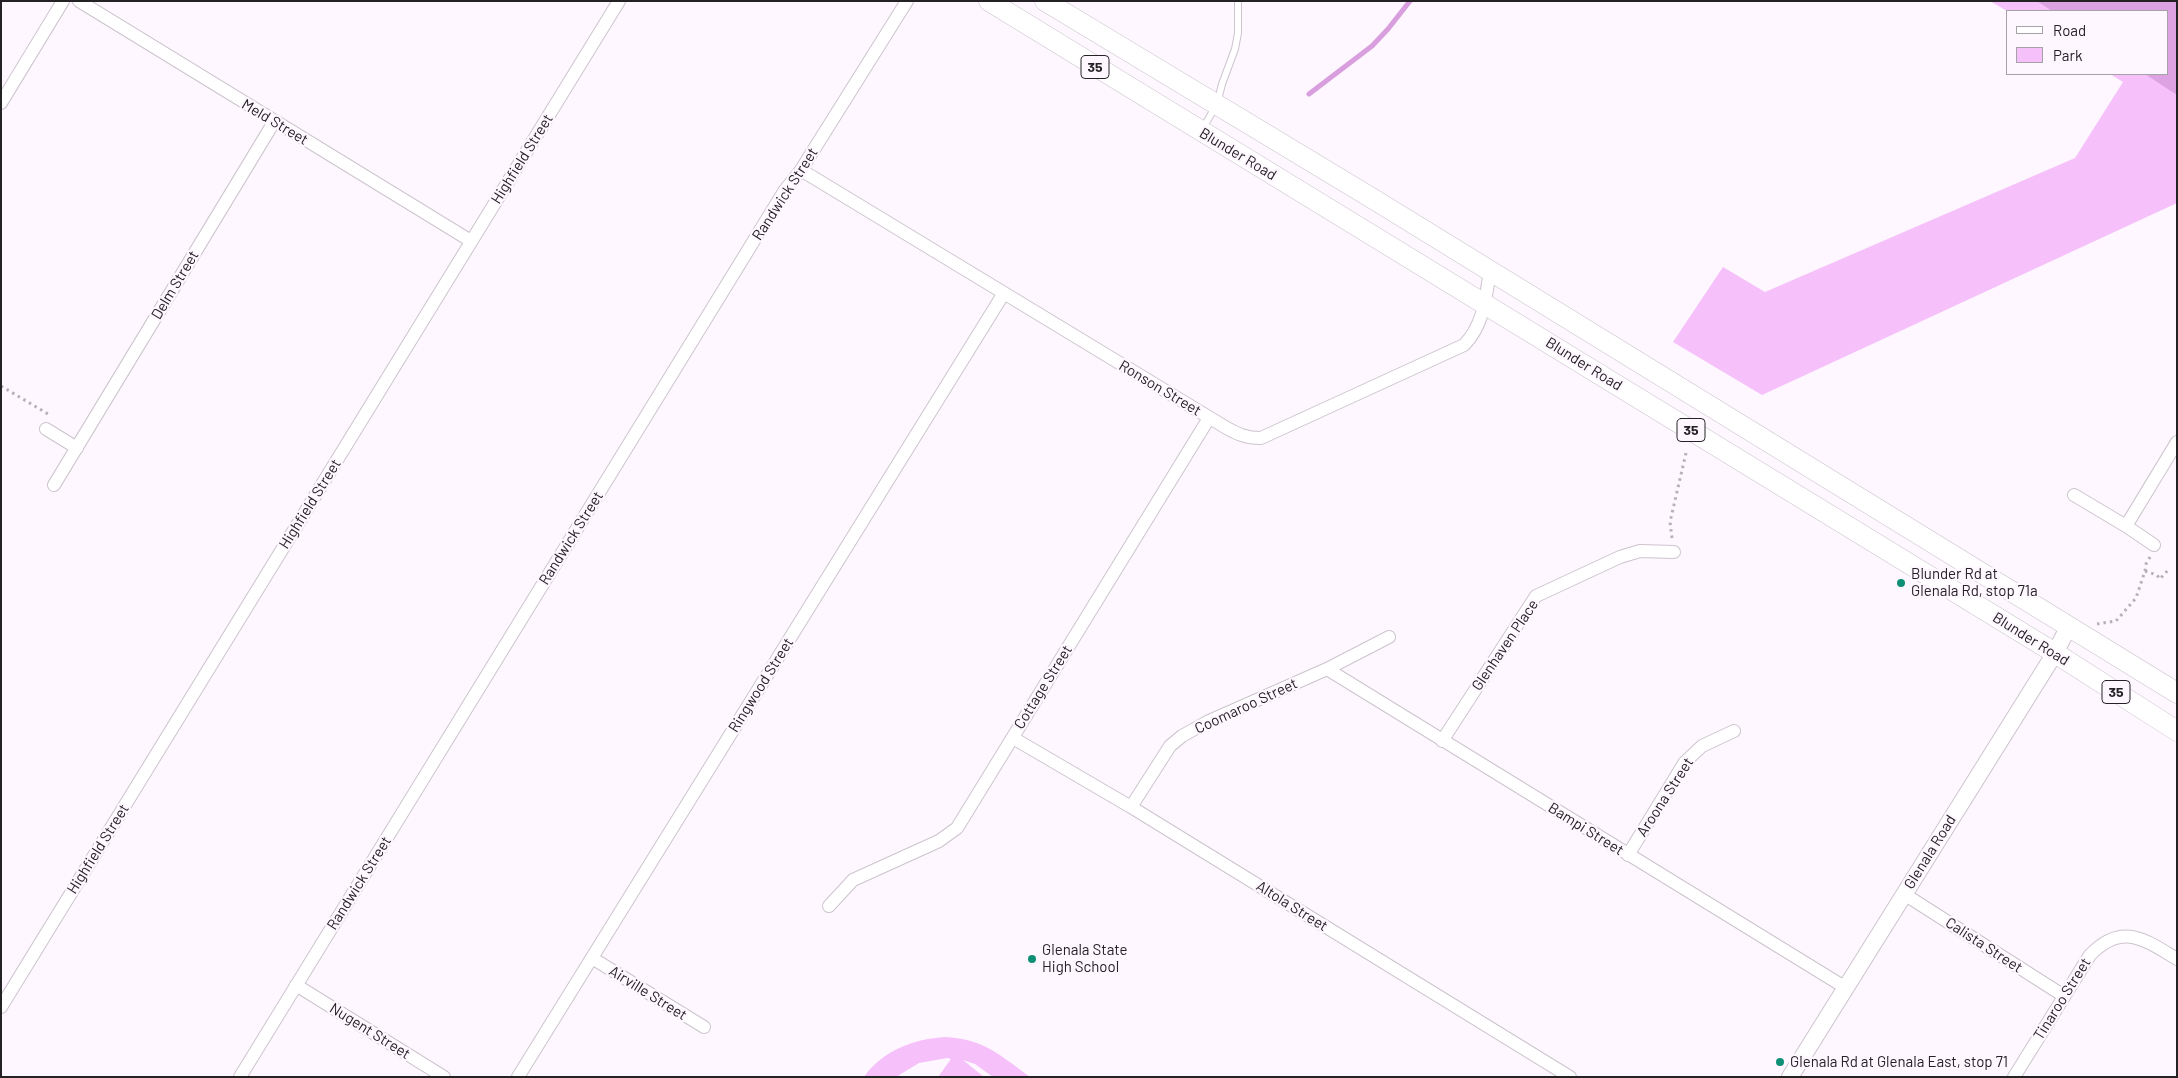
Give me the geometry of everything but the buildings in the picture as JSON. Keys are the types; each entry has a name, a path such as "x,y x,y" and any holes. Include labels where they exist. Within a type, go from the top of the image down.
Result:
{"main road":[{"name":"Blunder Road","path":"989,1 2055,653 2177,731"},
{"name":"Blunder Road","path":"1045,1 1490,270 1893,520 2177,693"}],"street":[{"path":"1,103 63,1"},
{"name":"Meld Street","path":"79,1 471,242"},
{"name":"Highfield Street","path":"1,1007 619,1"},
{"name":"Randwick Street","path":"240,1077 780,198 801,170 907,1"},
{"name":"Delm Street","path":"54,485 274,122"},
{"name":"Ronson Street","path":"801,170 1240,436 1261,438 1464,345 1472,337 1485,304 1490,270"},
{"name":"Ringwood Street","path":"518,1077 1004,293"},
{"name":"Cottage Street","path":"829,906 853,880 939,841 957,828 1209,418"},
{"path":"46,429 77,448"},
{"path":"2126,526 2177,442"},
{"path":"2074,495 2154,545"},
{"name":"Glenhaven Place","path":"1442,741 1536,596 1620,557 1640,551 1674,552"},
{"name":"Glenala Road","path":"1790,1077 2055,653 2069,626"},
{"name":"Coomaroo Street","path":"1132,807 1170,746 1182,736 1207,722 1327,669 1389,637"},
{"name":"Bampi Street","path":"1327,669 1846,988"},
{"name":"Aroona Street","path":"1628,855 1685,762 1702,746 1734,731"},
{"name":"Altola Street","path":"1013,738 1132,807 1570,1077"},
{"name":"Calista Street","path":"1904,894 2064,996"},
{"name":"Tinaroo Street","path":"2014,1077 2090,955 2101,944 2117,937 2132,936 2149,942 2177,960"},
{"name":"Airville Street","path":"592,958 704,1027"},
{"name":"Nugent Street","path":"296,986 444,1077"}],"lane":[{"path":"1201,131 1217,104 1222,84 1236,49 1238,1"}],"path":[{"path":"1,386 51,416"},
{"path":"1674,552 1670,522 1686,453"},
{"path":"2094,630 2096,624 2116,621 2136,598 2154,545"},
{"path":"2145,571 2160,579 2168,570"}],"green space":[{"path":"1990,1 2177,1 2177,203 1762,395 1673,342 1723,267 1765,292 2075,158 2123,82 2112,75 2168,75 2168,10 2006,10"},
{"path":"945,1037 959,1038 981,1045 1000,1055 1030,1077 993,1077 975,1064 963,1060 984,1077 938,1077 951,1059 947,1058 919,1063 896,1077 864,1077 880,1060 900,1048 922,1040"}],"shaded area":[{"path":"2037,1 2177,1 2177,95 2147,75 2168,75 2168,10 2050,10"}],"waterway":[{"path":"1309,94 1372,46 1410,1"}],"place":[{"name":"Blunder Rd at Glenala Rd, stop 71a","path":"1901,583"},
{"name":"Glenala State High School","path":"1032,959"},
{"name":"Glenala Rd at Glenala East, stop 71","path":"1780,1062"}]}
